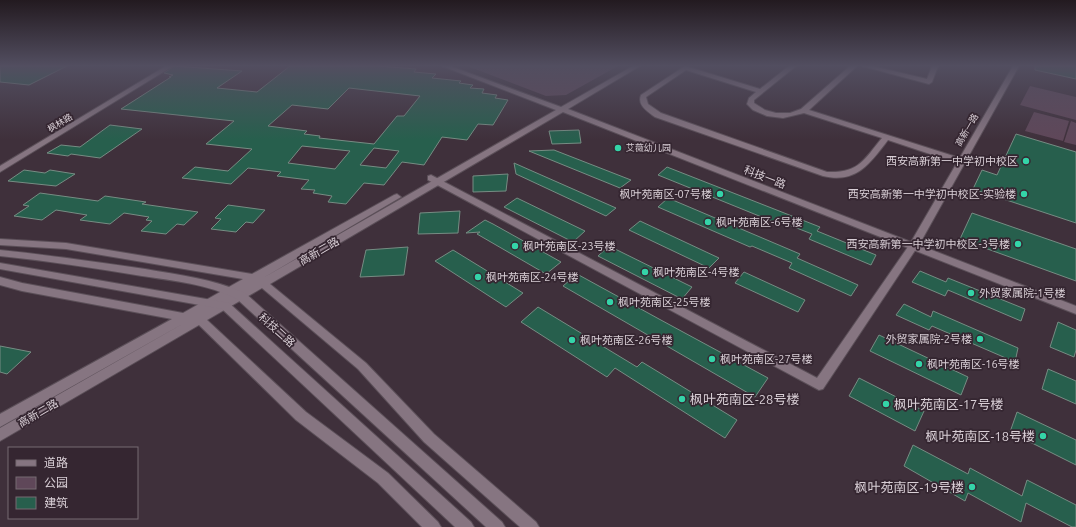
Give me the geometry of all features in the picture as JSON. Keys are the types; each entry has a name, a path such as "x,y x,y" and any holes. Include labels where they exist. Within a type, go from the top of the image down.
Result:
{"street":[{"name":"枫林路","path":"0,170 130,91"},
{"name":"科技一路","path":"513,91 1076,310"},
{"name":"高新二路","path":"0,435 225,306 237,294 260,280 588,91"},
{"name":"高新二路","path":"559,108 591,91"},
{"path":"652,91 644,96 643,101 645,106 658,115 826,174 840,176 854,173 886,138"},
{"path":"760,91 751,100 750,104 756,108 782,117 795,116 804,111 827,91"},
{"name":"高新一路","path":"434,180 819,385 913,246 1002,91"},
{"path":"804,111 960,162"},
{"path":"0,242 66,246 260,280 362,366 429,438 531,527"},
{"name":"科技二路","path":"0,253 60,259 184,279 237,294 497,527"},
{"name":"科技二路","path":"0,266 210,302 225,306 466,527"},
{"path":"0,281 22,287 200,320 301,416 383,478 433,527"},
{"name":"高新二路","path":"0,421 210,302 237,294"}],"green space":[{"path":"532,91 574,91 566,95 546,96"},
{"path":"1028,91 1049,91 1076,97 1076,120 1020,105"},
{"path":"1034,112 1069,121 1063,141 1025,131"},
{"path":"1071,121 1076,123 1076,145 1064,142"}],"building":[{"path":"150,91 243,91 257,92 259,91 346,91 328,109 292,105 268,126 307,131 304,134 320,136 319,138 374,144 397,116 404,116 420,96 372,91 483,91 482,93 497,95 495,98 508,100 493,125 478,124 467,140 442,137 424,165 402,162 384,185 364,183 346,204 328,202 332,196 313,193 315,190 301,189 309,180 277,176 281,172 248,168 231,184 182,178 195,167 228,171 252,149 206,144 234,121 121,109","holes":["302,146 350,151 335,169 288,163","374,148 399,151 386,168 360,165"]},
{"path":"110,125 142,129 100,158 71,154 68,156 47,153 61,145 80,147"},
{"path":"579,130 581,143 552,144 549,131"},
{"path":"1016,134 1076,152 1076,223 973,189 982,170 997,175"},
{"path":"554,150 631,180 620,188 529,151"},
{"path":"514,163 616,208 606,216 516,174"},
{"path":"667,167 820,227 817,231 876,255 871,265 809,239 812,234 776,220 774,222 658,175"},
{"path":"24,170 45,173 50,170 75,174 56,186 8,181"},
{"path":"508,174 506,191 473,192 473,176"},
{"path":"40,193 98,201 105,196 146,202 142,204 198,212 184,225 177,224 166,234 141,231 152,221 146,220 149,217 124,213 110,224 80,220 87,215 56,210 42,220 14,216 29,206 23,205"},
{"path":"517,198 585,231 573,242 504,207"},
{"path":"668,198 800,254 797,258 858,285 851,296 789,268 792,263 752,246 750,247 658,207"},
{"path":"228,205 265,210 253,223 246,222 236,232 211,229 221,219 215,218"},
{"path":"460,211 458,233 418,234 420,213"},
{"name":"西安高新第一中学初中校区-3号楼","path":"972,213 1076,249 1076,281 960,239"},
{"name":"枫叶苑南区-23号楼","path":"485,220 561,262 546,274 477,234 480,232 466,233"},
{"path":"640,221 719,258 709,268 629,230"},
{"name":"枫叶苑南区-4号楼","path":"609,246 692,287 682,299 598,256"},
{"path":"408,247 404,275 360,277 366,250"},
{"name":"枫叶苑南区-24号楼","path":"453,250 523,293 506,307 435,261"},
{"name":"外贸家属院-1号楼","path":"920,271 946,282 948,278 1025,309 1021,321 948,290 945,296 912,282"},
{"path":"744,272 805,300 798,312 735,283"},
{"path":"577,274 768,378 755,397 563,286"},
{"name":"外贸家属院-2号楼","path":"904,304 931,317 933,311 1018,348 1015,362 932,326 929,330 896,315"},
{"path":"538,307 637,367 642,362 737,420 725,438 615,368 607,377 521,322"},
{"path":"1058,322 1076,330 1076,350 1074,357 1050,347"},
{"name":"枫叶苑南区-16号楼","path":"879,335 968,377 961,395 870,351"},
{"path":"0,346 31,352 7,374 0,372"},
{"path":"1048,369 1076,381 1076,404 1042,389"},
{"name":"枫叶苑南区-17号楼","path":"859,378 924,411 915,431 849,396"},
{"name":"枫叶苑南区-18号楼","path":"1017,412 1076,440 1076,465 1010,432"},
{"name":"枫叶苑南区-19号楼","path":"913,445 968,474 970,468 1022,496 1027,480 1076,505 1076,527 1072,527 1026,503 1021,522 968,493 965,501 904,466"}],"place":[{"name":"艾薇幼儿园","path":"618,148"},
{"name":"西安高新第一中学初中校区","path":"1026,161"},
{"name":"枫叶苑南区-07号楼","path":"720,194"},
{"name":"西安高新第一中学初中校区-实验楼","path":"1024,194"},
{"name":"枫叶苑南区-6号楼","path":"708,222"},
{"name":"西安高新第一中学初中校区-3号楼","path":"1018,244"},
{"name":"枫叶苑南区-23号楼","path":"515,246"},
{"name":"枫叶苑南区-4号楼","path":"645,272"},
{"name":"枫叶苑南区-24号楼","path":"478,277"},
{"name":"外贸家属院-1号楼","path":"971,293"},
{"name":"枫叶苑南区-25号楼","path":"610,302"},
{"name":"外贸家属院-2号楼","path":"980,339"},
{"name":"枫叶苑南区-26号楼","path":"572,340"},
{"name":"枫叶苑南区-27号楼","path":"712,359"},
{"name":"枫叶苑南区-16号楼","path":"919,364"},
{"name":"枫叶苑南区-28号楼","path":"682,399"},
{"name":"枫叶苑南区-17号楼","path":"886,404"},
{"name":"枫叶苑南区-18号楼","path":"1043,436"},
{"name":"枫叶苑南区-19号楼","path":"972,487"}]}
